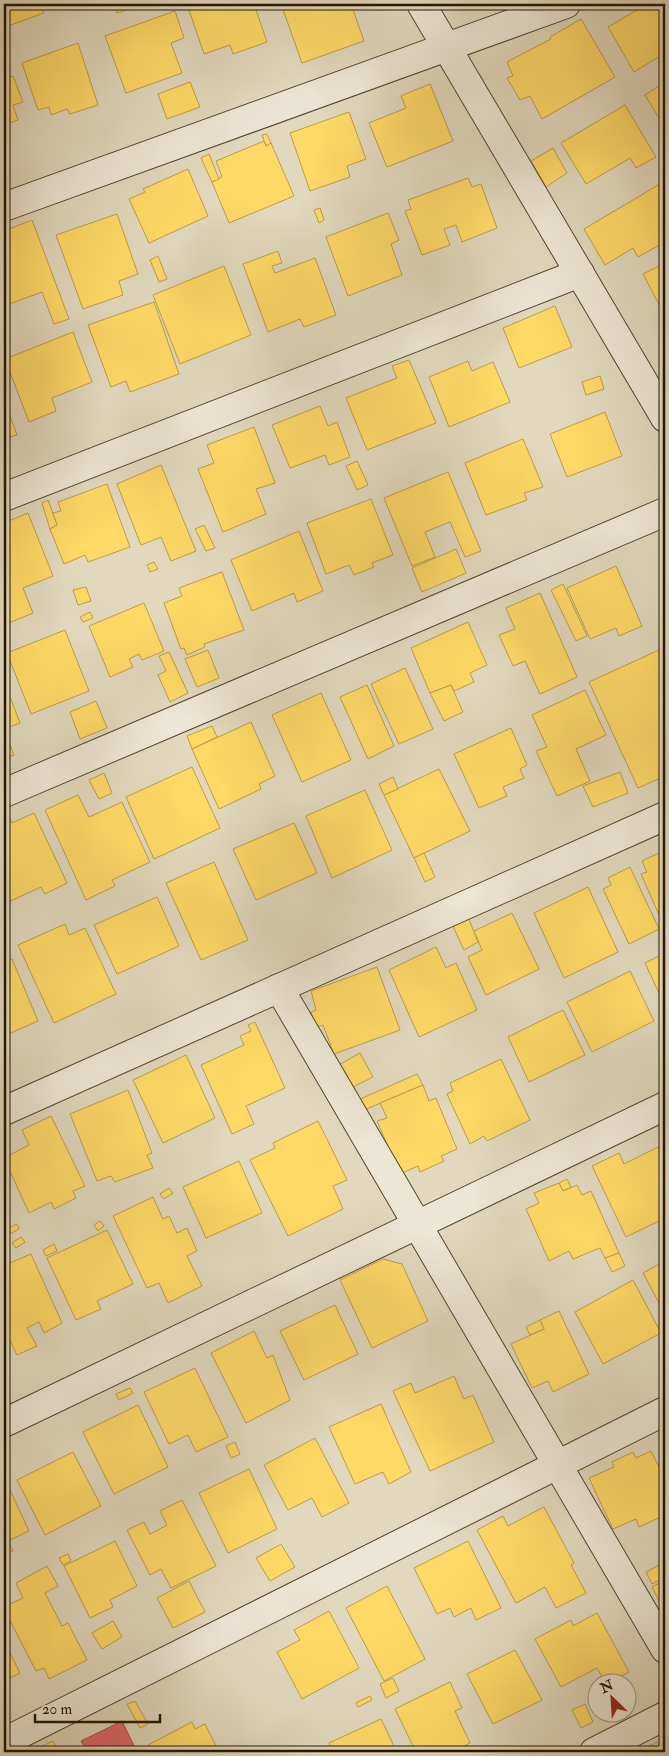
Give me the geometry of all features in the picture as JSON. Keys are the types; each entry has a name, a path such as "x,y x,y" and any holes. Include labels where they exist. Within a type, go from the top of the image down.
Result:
{"street":[{"path":"421,4 665,418"},
{"path":"4,207 445,46 566,4"},
{"path":"4,497 580,273"},
{"path":"4,793 665,512"},
{"path":"4,1111 665,816"},
{"path":"279,988 665,1649"},
{"path":"4,1423 665,1106"},
{"path":"4,1742 665,1411"},
{"path":"594,1752 665,1716"}],"building: Homes":[{"path":"4,4 49,4 41,7 44,13 8,26 4,14"},
{"path":"94,4 109,4 96,9"},
{"path":"114,4 145,4 117,13"},
{"path":"197,4 254,4 267,42 233,54 230,45 204,54 188,7"},
{"path":"281,4 351,4 364,41 302,63"},
{"path":"647,4 665,4 665,53 634,72 608,27"},
{"path":"175,11 184,38 171,43 182,73 126,93 105,36"},
{"path":"581,19 615,77 542,119 530,96 520,100 507,78 513,76 507,62 551,39 550,37"},
{"path":"78,43 98,105 70,114 67,109 51,115 49,107 38,110 22,63"},
{"path":"13,76 23,102 13,105 18,120 4,125 4,78"},
{"path":"190,82 200,107 167,119 158,94"},
{"path":"665,82 665,128 645,95"},
{"path":"430,84 453,141 387,167 369,123 406,108 401,96"},
{"path":"625,105 656,157 636,168 630,158 586,184 561,143"},
{"path":"349,112 366,159 347,166 350,177 310,191 290,133"},
{"path":"267,134 271,143 266,146 262,135"},
{"path":"264,141 266,146 271,143 294,196 229,223 212,182 222,177 216,161"},
{"path":"553,148 567,173 546,187 531,161"},
{"path":"209,154 219,179 212,182 201,158"},
{"path":"188,169 208,216 149,243 129,199 145,192 143,189"},
{"path":"468,178 472,187 481,184 497,228 462,242 456,225 444,229 450,245 422,255 405,211 411,209 408,200"},
{"path":"665,181 665,242 638,257 633,248 605,265 584,229"},
{"path":"320,208 324,220 319,223 314,210"},
{"path":"388,213 399,240 391,244 402,275 348,296 326,237"},
{"path":"117,214 138,274 119,281 123,295 83,309 56,235"},
{"path":"32,220 69,319 54,324 42,292 4,306 4,231"},
{"path":"278,251 282,263 272,266 275,273 315,258 336,315 304,327 300,319 268,332 243,264"},
{"path":"158,256 167,279 159,282 150,260"},
{"path":"665,263 665,316 643,274"},
{"path":"224,266 251,335 180,364 153,295"},
{"path":"154,302 179,374 130,392 126,381 111,387 88,325"},
{"path":"555,306 572,347 519,368 503,328"},
{"path":"73,332 92,382 52,398 56,411 29,422 5,359"},
{"path":"409,360 436,423 367,450 346,398 397,378 392,366"},
{"path":"468,361 472,371 493,362 510,402 449,427 429,377"},
{"path":"600,376 604,389 586,395 582,382"},
{"path":"4,399 17,435 6,438 9,451 4,453"},
{"path":"320,406 328,426 337,422 350,457 329,465 325,455 290,468 272,425"},
{"path":"605,412 622,456 567,477 550,434"},
{"path":"254,427 275,483 256,489 266,514 223,532 198,469 214,463 207,445"},
{"path":"523,439 543,487 524,493 527,500 486,515 465,463"},
{"path":"357,461 368,485 357,490 346,466"},
{"path":"161,465 196,551 171,561 161,537 141,545 117,484"},
{"path":"448,472 481,551 465,557 450,522 425,532 435,557 412,566 384,498"},
{"path":"107,484 130,547 88,562 85,555 64,564 50,529 57,525 53,513 61,511 58,502"},
{"path":"371,499 393,555 372,563 374,567 354,575 349,565 326,574 307,523"},
{"path":"48,500 57,525 50,529 42,503"},
{"path":"28,513 53,576 23,588 33,613 4,625 4,523"},
{"path":"204,525 215,548 206,551 195,529"},
{"path":"299,531 323,591 297,602 294,593 252,611 231,560"},
{"path":"456,549 466,573 422,592 412,568"},
{"path":"154,562 158,569 150,572 147,565"},
{"path":"616,566 642,626 619,636 616,628 590,639 567,588"},
{"path":"222,572 244,630 204,644 205,647 187,655 184,648 181,649 164,603 182,596 179,588"},
{"path":"563,584 587,636 576,641 551,590"},
{"path":"86,587 91,601 78,605 73,590"},
{"path":"540,593 577,677 540,694 525,661 513,666 499,635 515,629 506,608"},
{"path":"144,603 164,651 142,660 139,654 129,659 133,667 110,677 89,626"},
{"path":"90,612 93,618 83,622 80,617"},
{"path":"468,622 487,665 470,673 474,682 454,691 451,685 430,693 411,648"},
{"path":"65,630 89,691 31,714 7,653"},
{"path":"208,650 219,678 197,687 185,659"},
{"path":"659,650 665,664 665,776 638,788 589,682"},
{"path":"169,652 188,693 170,702 158,675 166,671 159,656"},
{"path":"405,668 433,729 399,744 371,684"},
{"path":"4,681 20,723 4,729"},
{"path":"367,685 394,746 368,759 340,697"},
{"path":"451,685 463,712 444,721 430,693"},
{"path":"585,690 606,735 576,749 590,781 557,796 536,751 547,747 532,715"},
{"path":"321,693 351,760 302,782 272,715"},
{"path":"96,701 107,728 80,739 70,712"},
{"path":"251,722 275,776 259,784 261,789 219,809 192,749"},
{"path":"212,726 217,737 192,749 187,736"},
{"path":"511,728 527,765 520,769 524,778 503,787 507,796 479,808 454,754"},
{"path":"4,729 14,755 4,758"},
{"path":"192,767 220,828 154,859 126,797"},
{"path":"439,769 470,831 414,858 384,795"},
{"path":"620,772 628,793 593,807 583,786"},
{"path":"104,773 112,793 99,799 89,780"},
{"path":"393,777 398,789 384,795 379,784"},
{"path":"365,790 392,850 332,878 306,816"},
{"path":"78,795 89,817 122,802 150,862 112,880 115,886 86,900 45,810"},
{"path":"34,813 67,883 45,894 41,887 4,904 4,817 8,814 12,823"},
{"path":"294,823 317,873 256,900 233,849"},
{"path":"663,851 665,856 665,923 663,924 641,874 647,872 642,861"},
{"path":"424,853 435,877 425,882 414,858"},
{"path":"214,862 248,940 201,960 166,883"},
{"path":"630,867 659,929 629,944 603,889 611,885 608,878"},
{"path":"588,887 618,952 564,978 534,913"},
{"path":"157,897 179,946 117,974 94,925"},
{"path":"512,913 539,969 486,995 468,957 482,950 474,931"},
{"path":"468,917 478,942 464,950 452,924"},
{"path":"65,924 69,935 85,928 116,994 54,1023 18,945"},
{"path":"436,947 446,968 456,963 477,1010 419,1037 389,970"},
{"path":"665,953 665,1006 645,963"},
{"path":"12,959 38,1021 4,1036 4,962"},
{"path":"377,967 400,1030 334,1054 323,1025 316,1027 311,1012 316,1010 311,991"},
{"path":"630,971 654,1021 592,1052 567,1002"},
{"path":"563,1010 585,1055 529,1082 508,1037"},
{"path":"255,1022 285,1088 246,1106 254,1124 232,1134 201,1065 244,1045 240,1036 251,1031 248,1025"},
{"path":"360,1053 373,1077 349,1089 337,1066"},
{"path":"186,1055 215,1118 163,1143 133,1080"},
{"path":"501,1059 530,1120 487,1141 484,1136 470,1144 447,1094 453,1091 450,1083"},
{"path":"417,1074 423,1085 362,1111 358,1100"},
{"path":"423,1085 429,1101 436,1098 457,1149 441,1156 444,1161 420,1172 418,1166 400,1174 377,1121 387,1118 380,1103"},
{"path":"128,1090 152,1153 147,1155 153,1168 115,1182 111,1176 97,1181 70,1114"},
{"path":"51,1116 85,1186 73,1191 76,1198 54,1209 51,1202 29,1213 4,1158 29,1145 22,1130"},
{"path":"318,1121 347,1180 333,1186 343,1209 288,1236 250,1160 275,1148 273,1143"},
{"path":"658,1147 665,1161 665,1218 626,1237 592,1166 619,1153 624,1164"},
{"path":"239,1161 262,1213 206,1238 183,1187"},
{"path":"567,1179 571,1187 563,1191 559,1183"},
{"path":"559,1183 563,1191 577,1185 582,1195 591,1191 619,1253 605,1258 600,1248 573,1259 569,1251 549,1261 526,1209 539,1203 534,1193"},
{"path":"169,1188 173,1193 164,1199 160,1194"},
{"path":"153,1197 163,1219 169,1216 177,1233 187,1228 197,1251 187,1256 202,1286 168,1303 159,1283 147,1288 113,1216"},
{"path":"4,1205 10,1218 4,1221"},
{"path":"100,1221 104,1226 98,1231 94,1225"},
{"path":"17,1224 19,1229 10,1234 7,1229"},
{"path":"107,1230 133,1284 97,1301 101,1309 76,1320 47,1258"},
{"path":"21,1237 25,1242 16,1248 12,1243"},
{"path":"54,1244 57,1251 46,1256 43,1250"},
{"path":"619,1253 625,1266 612,1272 605,1258"},
{"path":"31,1254 62,1323 44,1333 39,1322 27,1328 37,1346 17,1355 4,1327 4,1273 8,1271 5,1265"},
{"path":"383,1259 402,1264 428,1321 372,1348 340,1280"},
{"path":"665,1261 665,1314 643,1273"},
{"path":"633,1280 661,1333 603,1364 575,1312"},
{"path":"335,1305 358,1354 304,1380 280,1331"},
{"path":"559,1311 589,1374 553,1392 548,1381 532,1388 511,1344 544,1329 540,1320"},
{"path":"540,1320 544,1329 530,1335 526,1327"},
{"path":"254,1331 267,1358 273,1355 290,1400 246,1423 211,1353"},
{"path":"195,1368 228,1437 196,1452 188,1435 169,1444 144,1392"},
{"path":"454,1376 464,1399 473,1395 494,1442 430,1471 393,1391 411,1383 415,1393"},
{"path":"130,1388 133,1393 119,1400 116,1394"},
{"path":"381,1404 411,1472 389,1484 383,1472 355,1484 329,1427"},
{"path":"138,1405 168,1467 114,1494 83,1432"},
{"path":"315,1438 349,1503 322,1517 312,1498 288,1510 264,1465"},
{"path":"235,1442 240,1454 231,1458 226,1446"},
{"path":"651,1451 664,1477 660,1479 665,1490 665,1515 639,1527 636,1519 613,1529 589,1478 614,1467 612,1462 633,1452 636,1458"},
{"path":"73,1452 101,1506 45,1535 17,1480"},
{"path":"249,1469 277,1529 228,1553 199,1493"},
{"path":"4,1477 29,1531 8,1541 13,1551 4,1555"},
{"path":"182,1500 216,1566 171,1588 161,1569 150,1575 127,1530 144,1522 150,1534 167,1525 160,1511"},
{"path":"544,1507 574,1563 571,1565 586,1593 556,1608 545,1587 516,1603 477,1530 503,1516 508,1526"},
{"path":"115,1541 137,1586 110,1600 113,1607 90,1618 64,1566"},
{"path":"468,1541 501,1608 476,1620 471,1608 454,1617 450,1608 437,1614 414,1568"},
{"path":"281,1544 295,1567 270,1581 256,1558"},
{"path":"68,1554 71,1561 63,1565 59,1558"},
{"path":"665,1562 665,1577 652,1584 646,1572"},
{"path":"47,1566 58,1586 45,1593 62,1626 68,1623 87,1660 49,1679 44,1668 36,1671 4,1609 4,1607 23,1598 16,1583"},
{"path":"665,1580 665,1613 652,1587"},
{"path":"189,1581 205,1612 173,1628 157,1598"},
{"path":"387,1586 425,1659 384,1681 346,1608"},
{"path":"329,1611 359,1668 302,1699 277,1652 300,1640 294,1630"},
{"path":"597,1613 629,1672 625,1674 600,1674 597,1668 561,1687 535,1639 571,1620 573,1626"},
{"path":"113,1621 122,1637 102,1649 92,1633"},
{"path":"4,1641 20,1673 4,1681"},
{"path":"515,1650 542,1700 493,1724 467,1674"},
{"path":"393,1678 399,1691 386,1698 380,1684"},
{"path":"450,1682 462,1708 455,1711 470,1743 452,1752 416,1752 395,1709"},
{"path":"370,1696 372,1700 358,1707 356,1703"},
{"path":"135,1701 148,1724 140,1728 127,1704"},
{"path":"585,1704 586,1724 589,1724 581,1728 572,1710"},
{"path":"381,1719 397,1752 333,1752 329,1743"},
{"path":"192,1722 195,1729 205,1724 219,1752 151,1752 148,1745"},
{"path":"53,1741 58,1752 29,1752"},
{"path":"657,1742 663,1752 638,1752"}],"building: Shops":[{"path":"122,1721 137,1752 77,1752 85,1748 81,1741"}]}
